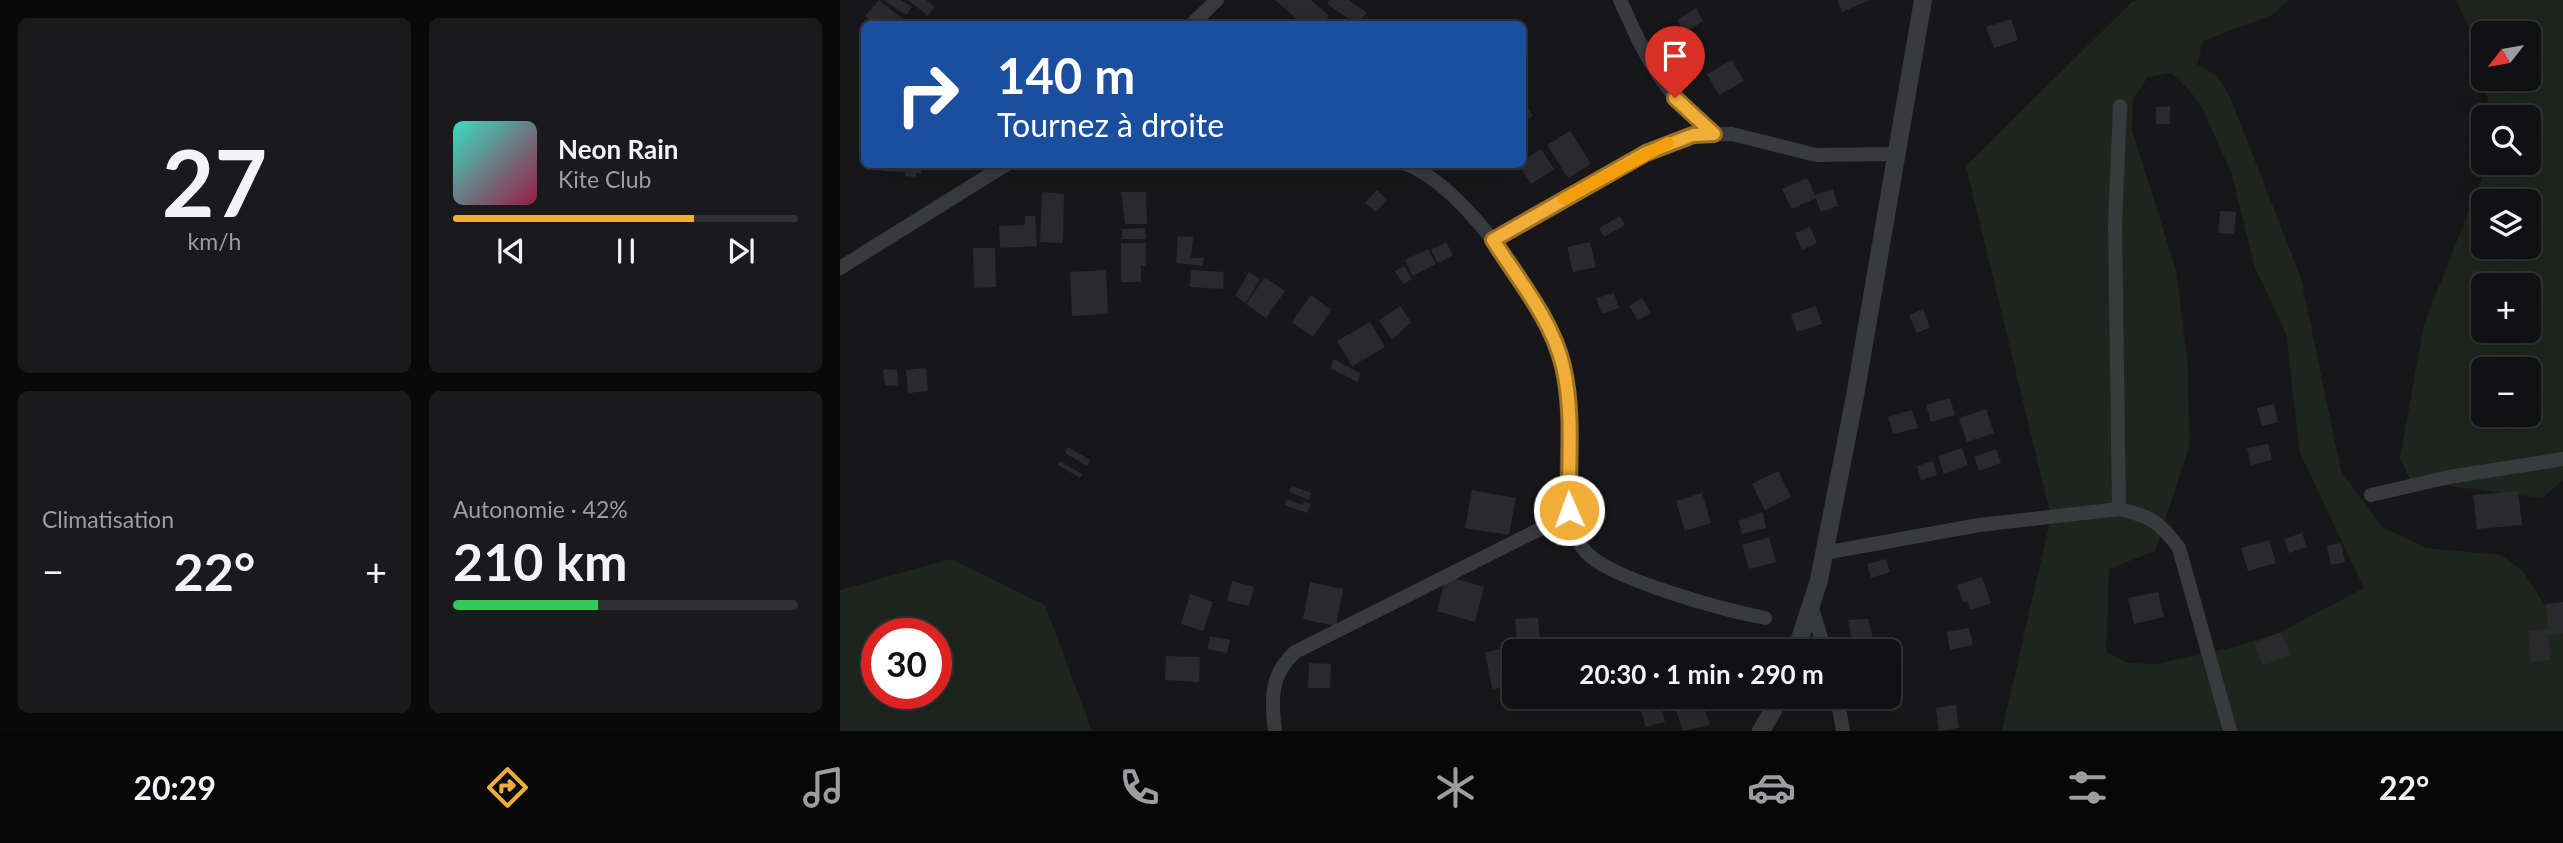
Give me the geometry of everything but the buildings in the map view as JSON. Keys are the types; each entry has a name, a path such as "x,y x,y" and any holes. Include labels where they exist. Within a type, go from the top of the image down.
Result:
{"street":[{"path":"1195,21 1217,0"},
{"path":"1620,0 1662,84 1688,113 1714,134"},
{"path":"1800,639 1812,608 1856,396 1923,0"},
{"path":"2119,509 2115,224 2120,106"},
{"path":"1493,240 1646,153 1693,135 1714,134 1754,139 1816,155 1895,154"},
{"path":"840,268 1001,168"},
{"path":"1413,168 1428,176 1493,240 1538,311 1562,363 1568,411 1569,510 1573,529 1590,556 1623,574 1724,609 1765,618"},
{"path":"2371,495 2449,477 2563,459"},
{"path":"1824,553 1979,525 2119,509 2142,514 2162,525 2179,548 2230,731"},
{"path":"1275,731 1273,694 1276,676 1295,652 1538,530 1550,526 1573,529"},
{"path":"1812,608 1821,639"},
{"path":"1761,731 1774,709"},
{"path":"1839,709 1843,731"}],"shaded area":[{"path":"2289,0 2272,15 2203,41 2197,64 2218,77 2230,97 2301,278 2341,471 2382,527 2426,548 2501,555 2522,570 2563,633 2563,731 2002,731 2051,517 1966,166 2132,2","holes":["2171,73 2190,91 2203,109 2232,175 2255,268 2286,333 2300,453 2364,588 2281,632 2234,647 2157,664 2128,663 2106,652 2109,569 2155,551 2190,444 2187,358 2176,270 2132,130 2133,99 2148,77"]},
{"path":"2456,0 2563,0 2563,480 2542,498 2411,481 2400,458 2424,324 2471,206 2471,259 2541,259 2541,189 2478,189 2483,175 2541,175 2541,105 2489,105 2486,91 2541,91 2541,21 2471,21 2471,32"},
{"path":"951,559 1045,605 1092,731 840,731 840,590"}],"slow traffic":[{"path":"1564,199 1668,143"}],"route":[{"path":"1569,510 1567,387 1562,363 1544,321 1493,240 1646,153 1693,135 1714,134 1688,113 1675,98"}]}
